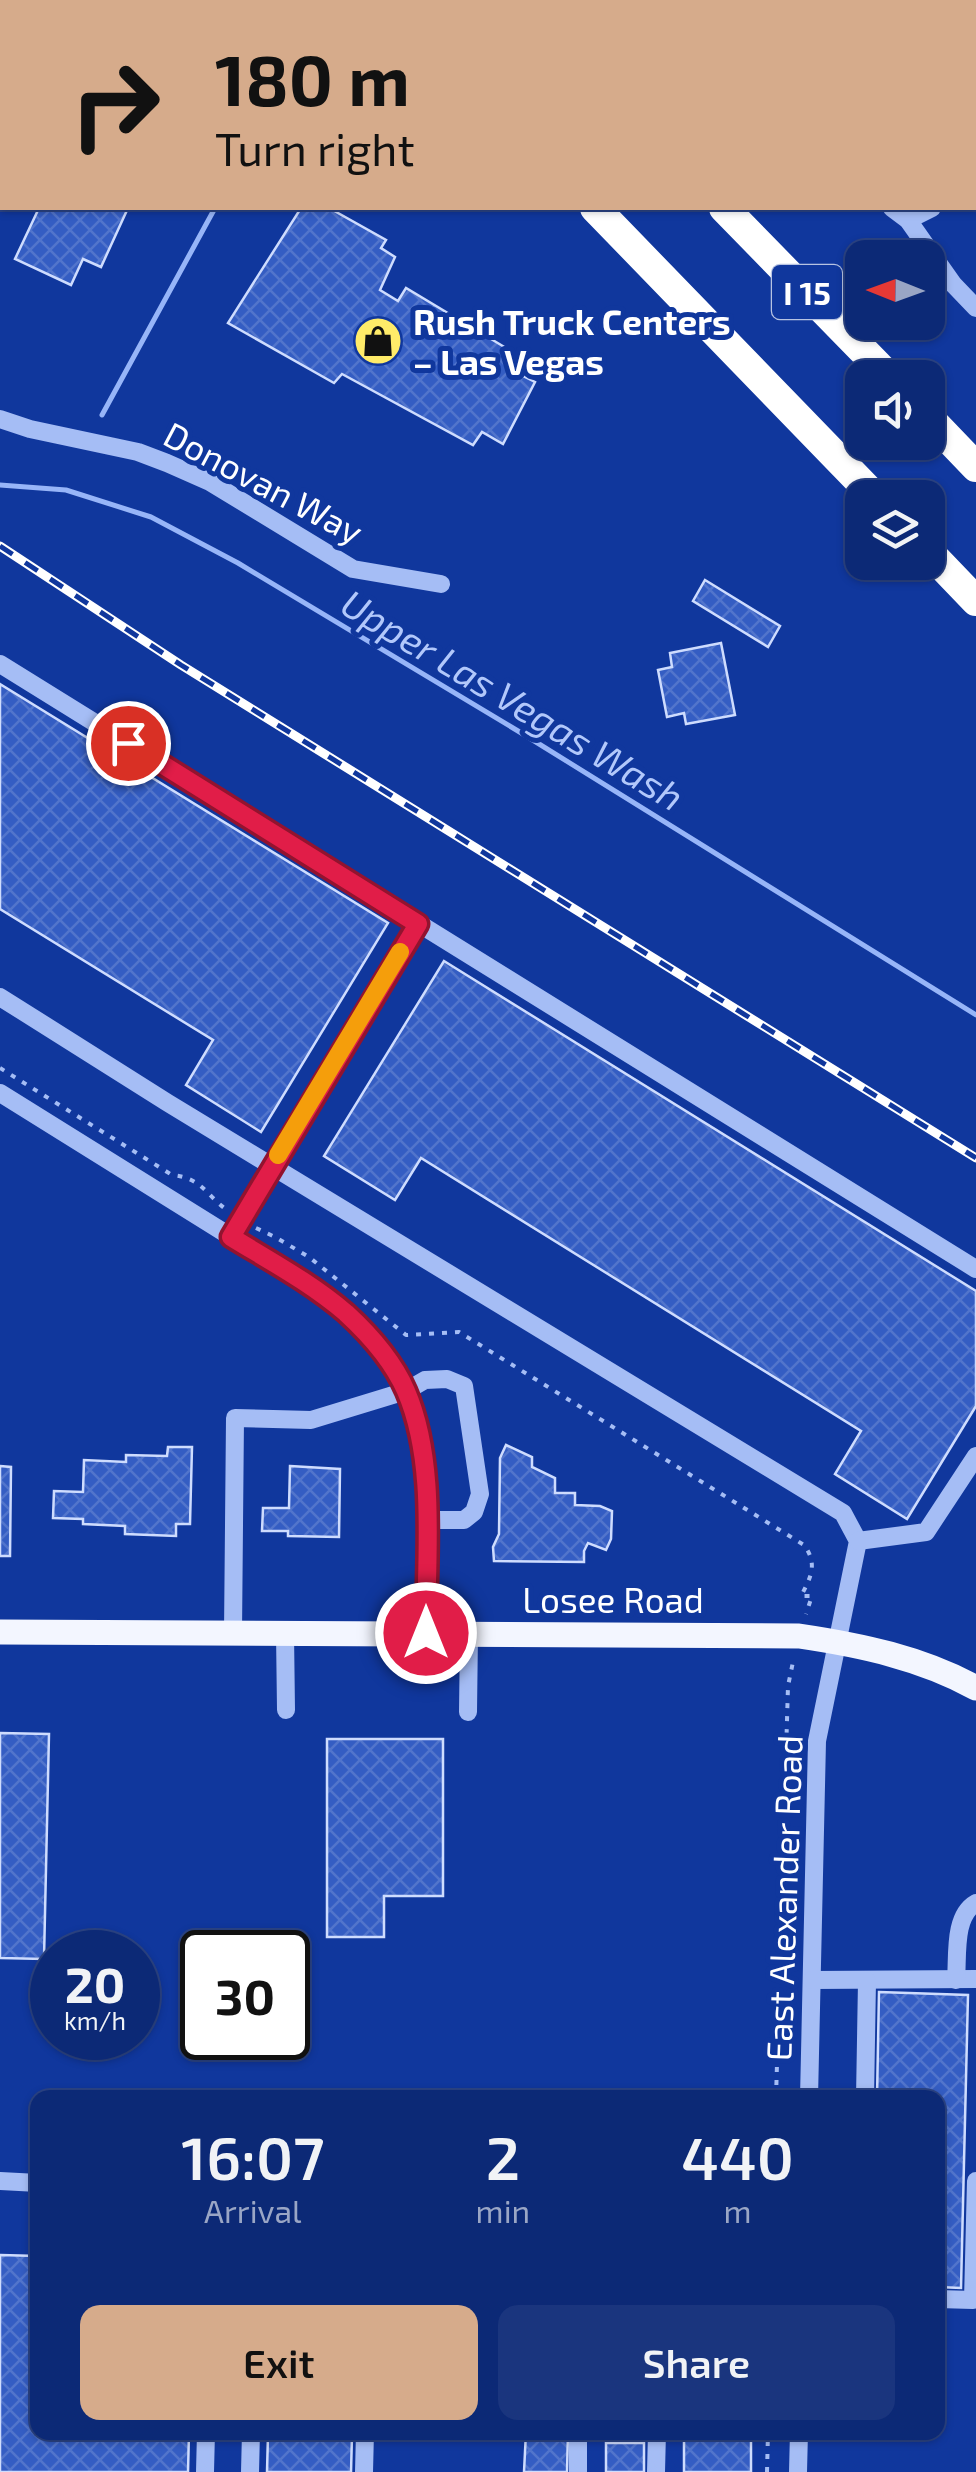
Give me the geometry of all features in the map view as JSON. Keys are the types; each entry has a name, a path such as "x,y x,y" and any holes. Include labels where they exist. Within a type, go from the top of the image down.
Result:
{"highway":[{"name":"I 15","path":"597,210 859,480"},
{"name":"I 15","path":"726,210 872,360"},
{"path":"945,435 976,467"},
{"path":"945,569 976,601"}],"main road":[{"name":"Losee Road","path":"0,1632 799,1636 919,1662 976,1688"}],"street":[{"path":"903,212 953,284 976,308"},
{"name":"Donovan Way","path":"0,419 138,452 210,482 354,569 441,584"},
{"path":"0,664 976,1269"},
{"path":"231,1237 418,924"},
{"path":"0,997 844,1513 858,1540 926,1532 976,1456"},
{"path":"0,1093 310,1286 342,1310 381,1350 406,1391 422,1442 426,1633"},
{"path":"233,1633 235,1418 311,1420 406,1391 425,1380 447,1379 464,1386 480,1494 474,1512 464,1520 426,1520"},
{"name":"East Alexander Road","path":"809,2090 817,1741 858,1540"},
{"path":"285,1633 286,1710"},
{"path":"468,1712 470,1634"},
{"path":"956,1980 961,1922 966,1908 976,1903"},
{"path":"812,1980 976,1979"},
{"path":"865,2090 867,1981"},
{"path":"945,2299 973,2300 976,2181"},
{"path":"0,2182 30,2182"},
{"path":"205,2472 206,2440"},
{"path":"250,2472 251,2440"},
{"path":"364,2440 364,2472"},
{"path":"578,2440 578,2472"},
{"path":"656,2472 657,2440"},
{"path":"798,2472 799,2440"}],"path":[{"path":"0,1068 172,1174 199,1182 241,1220 309,1257 406,1335 459,1332 804,1545 814,1564 801,1596 812,1596 788,1686 776,2090"},
{"path":"768,2440 768,2472"}],"building":[{"path":"38,210 127,210 101,267 83,259 71,285 15,259"},
{"name":"Rush Truck Centers – Las Vegas","path":"300,210 333,210 386,240 381,248 395,257 380,290 398,301 406,288 526,360 519,374 535,382 503,444 482,432 473,445 342,374 334,383 228,323"},
{"path":"705,580 780,626 768,647 693,601"},
{"path":"721,643 735,715 686,724 684,713 667,717 658,670 672,667 670,653"},
{"path":"0,684 388,923 261,1132 186,1085 213,1040 0,909"},
{"path":"444,961 976,1291 976,1406 907,1519 835,1474 861,1431 421,1158 395,1200 324,1156"},
{"path":"506,1445 532,1457 532,1467 555,1478 555,1493 575,1493 575,1505 600,1506 612,1511 611,1539 606,1550 588,1543 584,1562 494,1561 493,1547 499,1534 500,1458"},
{"path":"168,1447 192,1447 190,1524 176,1524 176,1536 125,1534 125,1526 53,1518 54,1491 83,1492 84,1460 126,1462 126,1455 167,1456"},
{"path":"0,1466 11,1467 10,1556 0,1556"},
{"path":"290,1466 340,1469 339,1537 262,1531 263,1508 289,1508"},
{"path":"0,1733 49,1734 45,1930 30,1930 30,1959 0,1958"},
{"path":"327,1739 443,1739 443,1896 384,1896 384,1937 327,1937"},
{"path":"879,1992 968,1995 961,2288 945,2287 945,2090 877,2090"},
{"path":"0,2255 30,2256 30,2440 189,2440 188,2472 0,2472"},
{"path":"268,2440 352,2440 351,2472 267,2472"},
{"path":"526,2440 568,2440 567,2472 524,2472"},
{"path":"684,2440 751,2440 751,2472 684,2472"},
{"path":"606,2443 644,2443 644,2472 606,2472"}],"waterway":[{"path":"102,415 214,210"},
{"name":"Upper Las Vegas Wash","path":"0,485 66,490 151,517 238,563 523,734 976,1015"}],"railway":[{"path":"0,546 181,665 976,1158"}],"slow traffic":[{"path":"278,1155 400,952"}],"place":[{"name":"Rush Truck Centers – Las Vegas","path":"378,341"}],"route":[{"path":"128,743 418,924 231,1237 342,1310 381,1350 406,1391 422,1442 426,1633"}]}
